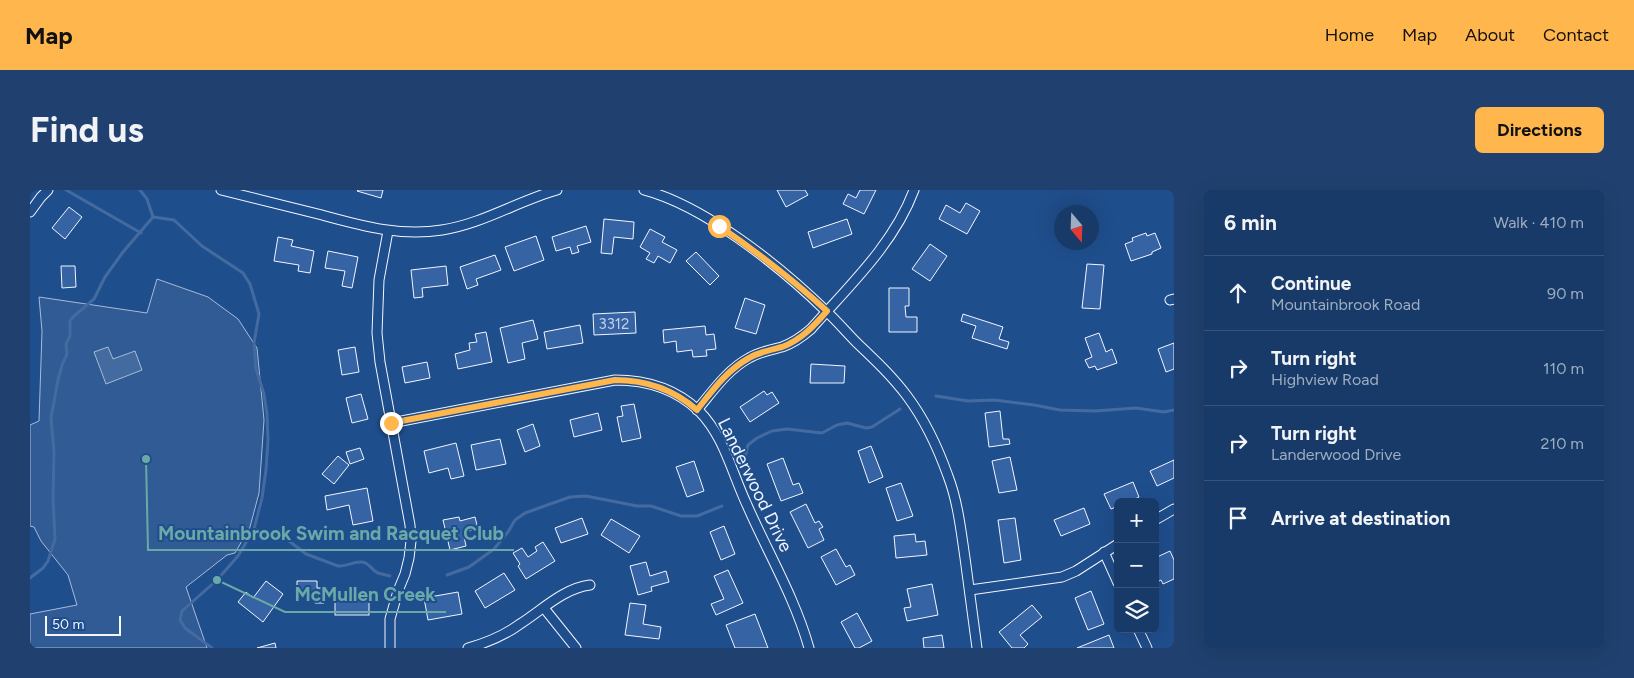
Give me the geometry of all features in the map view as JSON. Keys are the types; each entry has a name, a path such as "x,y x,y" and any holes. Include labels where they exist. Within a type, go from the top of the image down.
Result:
{"street":[{"path":"30,212 48,190"},
{"path":"221,190 370,228 418,232 451,228 476,221 524,201 557,190"},
{"path":"644,190 680,204 719,226 757,252 827,311 890,376 907,397 924,422 938,450 953,492 960,522 977,648"},
{"path":"697,410 721,381 748,358 783,346 796,340 811,329 885,244 900,222 914,190"},
{"path":"388,231 379,280 376,318 380,362 410,525 411,541 408,565 392,609 389,628 390,648"},
{"name":"Landerwood Drive","path":"391,423 615,380 633,380 658,386 675,393 704,417 720,440 745,502 796,607 809,648"},
{"path":"1159,518 1174,509"},
{"path":"970,590 1055,579 1076,571 1114,546"},
{"path":"1104,552 1114,574"},
{"path":"468,648 500,636 518,626 572,589 590,585"},
{"path":"544,608 576,648"},
{"path":"1140,633 1147,648"}],"shaded area":[{"path":"157,279 208,297 238,319 257,348 264,420 259,493 250,527 235,553 227,555 186,587 207,648 30,648 30,614 77,605 68,575 41,541 34,527 30,526 30,425 39,421 42,331 39,297 147,313"},
{"path":"108,347 113,359 135,351 142,370 106,384 94,352"}],"building":[{"path":"358,190 383,190 381,198"},
{"path":"777,190 805,190 808,195 786,207"},
{"path":"860,190 876,190 864,214 843,204 848,194 856,198"},
{"path":"966,203 980,211 967,234 939,219 946,205 960,213"},
{"path":"69,207 82,217 65,239 52,228"},
{"path":"604,219 634,222 633,239 614,237 612,254 601,253"},
{"path":"847,219 852,234 813,248 808,232"},
{"path":"586,226 591,242 577,246 579,252 572,254 570,247 556,251 552,237"},
{"path":"650,229 665,237 662,242 677,250 670,263 658,256 654,263 646,259 650,253 640,247"},
{"path":"1146,233 1147,236 1155,233 1161,248 1152,252 1152,254 1131,261 1125,244 1133,241 1132,238"},
{"path":"536,236 544,260 514,271 505,247"},
{"path":"278,237 293,240 291,246 314,251 310,273 298,271 299,265 274,261"},
{"path":"930,244 947,256 930,281 912,269"},
{"path":"328,251 358,257 352,288 342,286 345,271 325,268"},
{"path":"696,252 719,276 710,285 686,261"},
{"path":"495,255 501,270 476,279 478,285 467,289 460,267"},
{"path":"1087,264 1104,265 1100,309 1082,308"},
{"path":"61,266 75,266 76,287 62,288"},
{"path":"446,266 448,285 422,288 423,297 414,298 411,270"},
{"path":"889,288 909,288 909,306 905,306 906,317 917,317 917,332 889,332"},
{"path":"745,298 765,305 756,334 735,328"},
{"path":"635,312 636,333 594,335 593,314"},
{"path":"963,314 1003,327 999,339 1009,342 1007,349 972,338 976,326 961,321"},
{"path":"533,320 538,339 522,343 525,359 508,363 500,328"},
{"path":"580,325 583,343 547,349 544,332"},
{"path":"705,326 706,335 714,334 716,349 706,350 707,356 693,357 692,350 677,352 676,341 664,343 663,330"},
{"path":"486,332 492,362 458,369 455,354 470,350 469,343 477,342 475,334"},
{"path":"1099,333 1106,352 1112,349 1117,363 1097,370 1095,366 1089,368 1085,360 1092,357 1085,338"},
{"path":"1174,343 1174,369 1166,372 1158,349"},
{"path":"355,347 359,372 342,375 338,350"},
{"path":"427,362 430,378 405,383 402,367"},
{"path":"811,364 845,366 844,383 810,383"},
{"path":"764,391 767,395 772,392 779,403 750,422 740,407"},
{"path":"361,394 368,419 352,423 346,398"},
{"path":"634,404 641,438 622,442 617,417 623,416 621,406"},
{"path":"1000,411 1003,439 1009,439 1010,444 989,447 985,413"},
{"path":"598,413 602,430 574,437 570,420"},
{"path":"533,424 540,446 525,452 517,430"},
{"path":"500,439 506,464 476,470 471,445"},
{"path":"456,443 464,476 451,479 448,468 429,473 424,451"},
{"path":"871,446 883,477 869,483 858,451"},
{"path":"360,448 364,459 350,464 346,452"},
{"path":"338,456 349,465 334,484 322,474"},
{"path":"1010,457 1017,490 999,493 992,461"},
{"path":"783,458 793,485 799,483 803,493 781,501 767,464"},
{"path":"1174,460 1174,478 1157,486 1150,471"},
{"path":"694,461 704,491 687,497 676,467"},
{"path":"1133,482 1139,497 1114,498 1114,508 1111,509 1104,494"},
{"path":"901,483 913,516 897,521 886,488"},
{"path":"367,488 373,521 353,525 349,505 327,510 325,496"},
{"path":"806,504 815,523 819,521 823,527 819,529 824,540 808,548 790,512"},
{"path":"1084,508 1090,524 1061,536 1054,520"},
{"path":"459,517 460,521 475,517 478,529 463,532 466,546 450,550 443,520"},
{"path":"582,518 588,534 561,543 555,528"},
{"path":"1015,518 1021,560 1004,563 998,520"},
{"path":"611,519 640,536 629,553 601,535"},
{"path":"724,526 735,554 721,560 710,532"},
{"path":"915,534 916,542 925,541 927,555 896,558 894,536"},
{"path":"543,542 555,561 526,579 513,553 522,548 528,557 537,551 535,547"},
{"path":"836,549 846,567 850,565 855,575 836,585 821,557"},
{"path":"1170,551 1174,560 1174,579 1163,584 1161,580 1159,581 1159,556"},
{"path":"646,562 650,576 666,571 669,582 651,587 652,591 638,595 630,566"},
{"path":"728,570 743,603 716,615 711,604 724,599 714,576"},
{"path":"504,573 515,590 485,608 475,591"},
{"path":"266,581 283,594 263,622 238,602 246,592 253,598"},
{"path":"297,581 317,581 317,588 324,588 324,603 315,603 315,599 306,599 306,593 297,593"},
{"path":"932,584 938,615 907,621 904,608 911,607 907,589"},
{"path":"1091,591 1104,624 1088,630 1075,598"},
{"path":"458,592 462,614 428,620 424,598"},
{"path":"335,596 369,596 369,615 335,615"},
{"path":"630,603 646,605 643,624 661,627 659,639 625,635"},
{"path":"1032,605 1042,617 1020,635 1028,644 1024,648 1012,648 999,632"},
{"path":"857,613 872,641 859,648 855,648 841,622"},
{"path":"755,614 768,648 735,648 726,625"},
{"path":"942,635 944,648 924,648 923,638"},
{"path":"1109,635 1114,648 1077,648"},
{"path":"275,643 276,648 257,648"}],"waterway":[{"path":"66,190 141,233"},
{"path":"140,190 147,199 153,217"},
{"path":"153,217 174,220 202,246 243,273 250,284 259,314 254,343 256,369 264,394 267,414 268,440 262,498 254,529 238,556 217,580 182,611 180,620 185,628 212,648"},
{"path":"30,578 43,568 48,561 55,539 53,498 54,452 51,418 58,380 67,354 66,344 70,336 70,321 94,299 105,277 123,252 153,217"},
{"path":"936,396 968,401 994,400 1060,410 1095,411 1136,408 1164,412 1174,410"},
{"path":"745,457 748,445 757,438 772,431 787,429 822,433 837,425 847,423 866,428 872,427 900,409"},
{"path":"447,575 469,567 494,549 515,520 525,513 570,497 586,496 637,506 651,506 681,516 697,516 722,506"},
{"path":"254,529 285,538 306,554 338,566 362,562 378,573 390,576"}],"place":[{"name":"Mountainbrook Swim and Racquet Club","path":"146,459"},
{"name":"McMullen Creek","path":"217,580"}],"route":[{"path":"391,423 615,380 633,380 667,389 690,403 697,410 736,367 748,358 796,340 811,329 827,311 757,252 719,226"}]}
